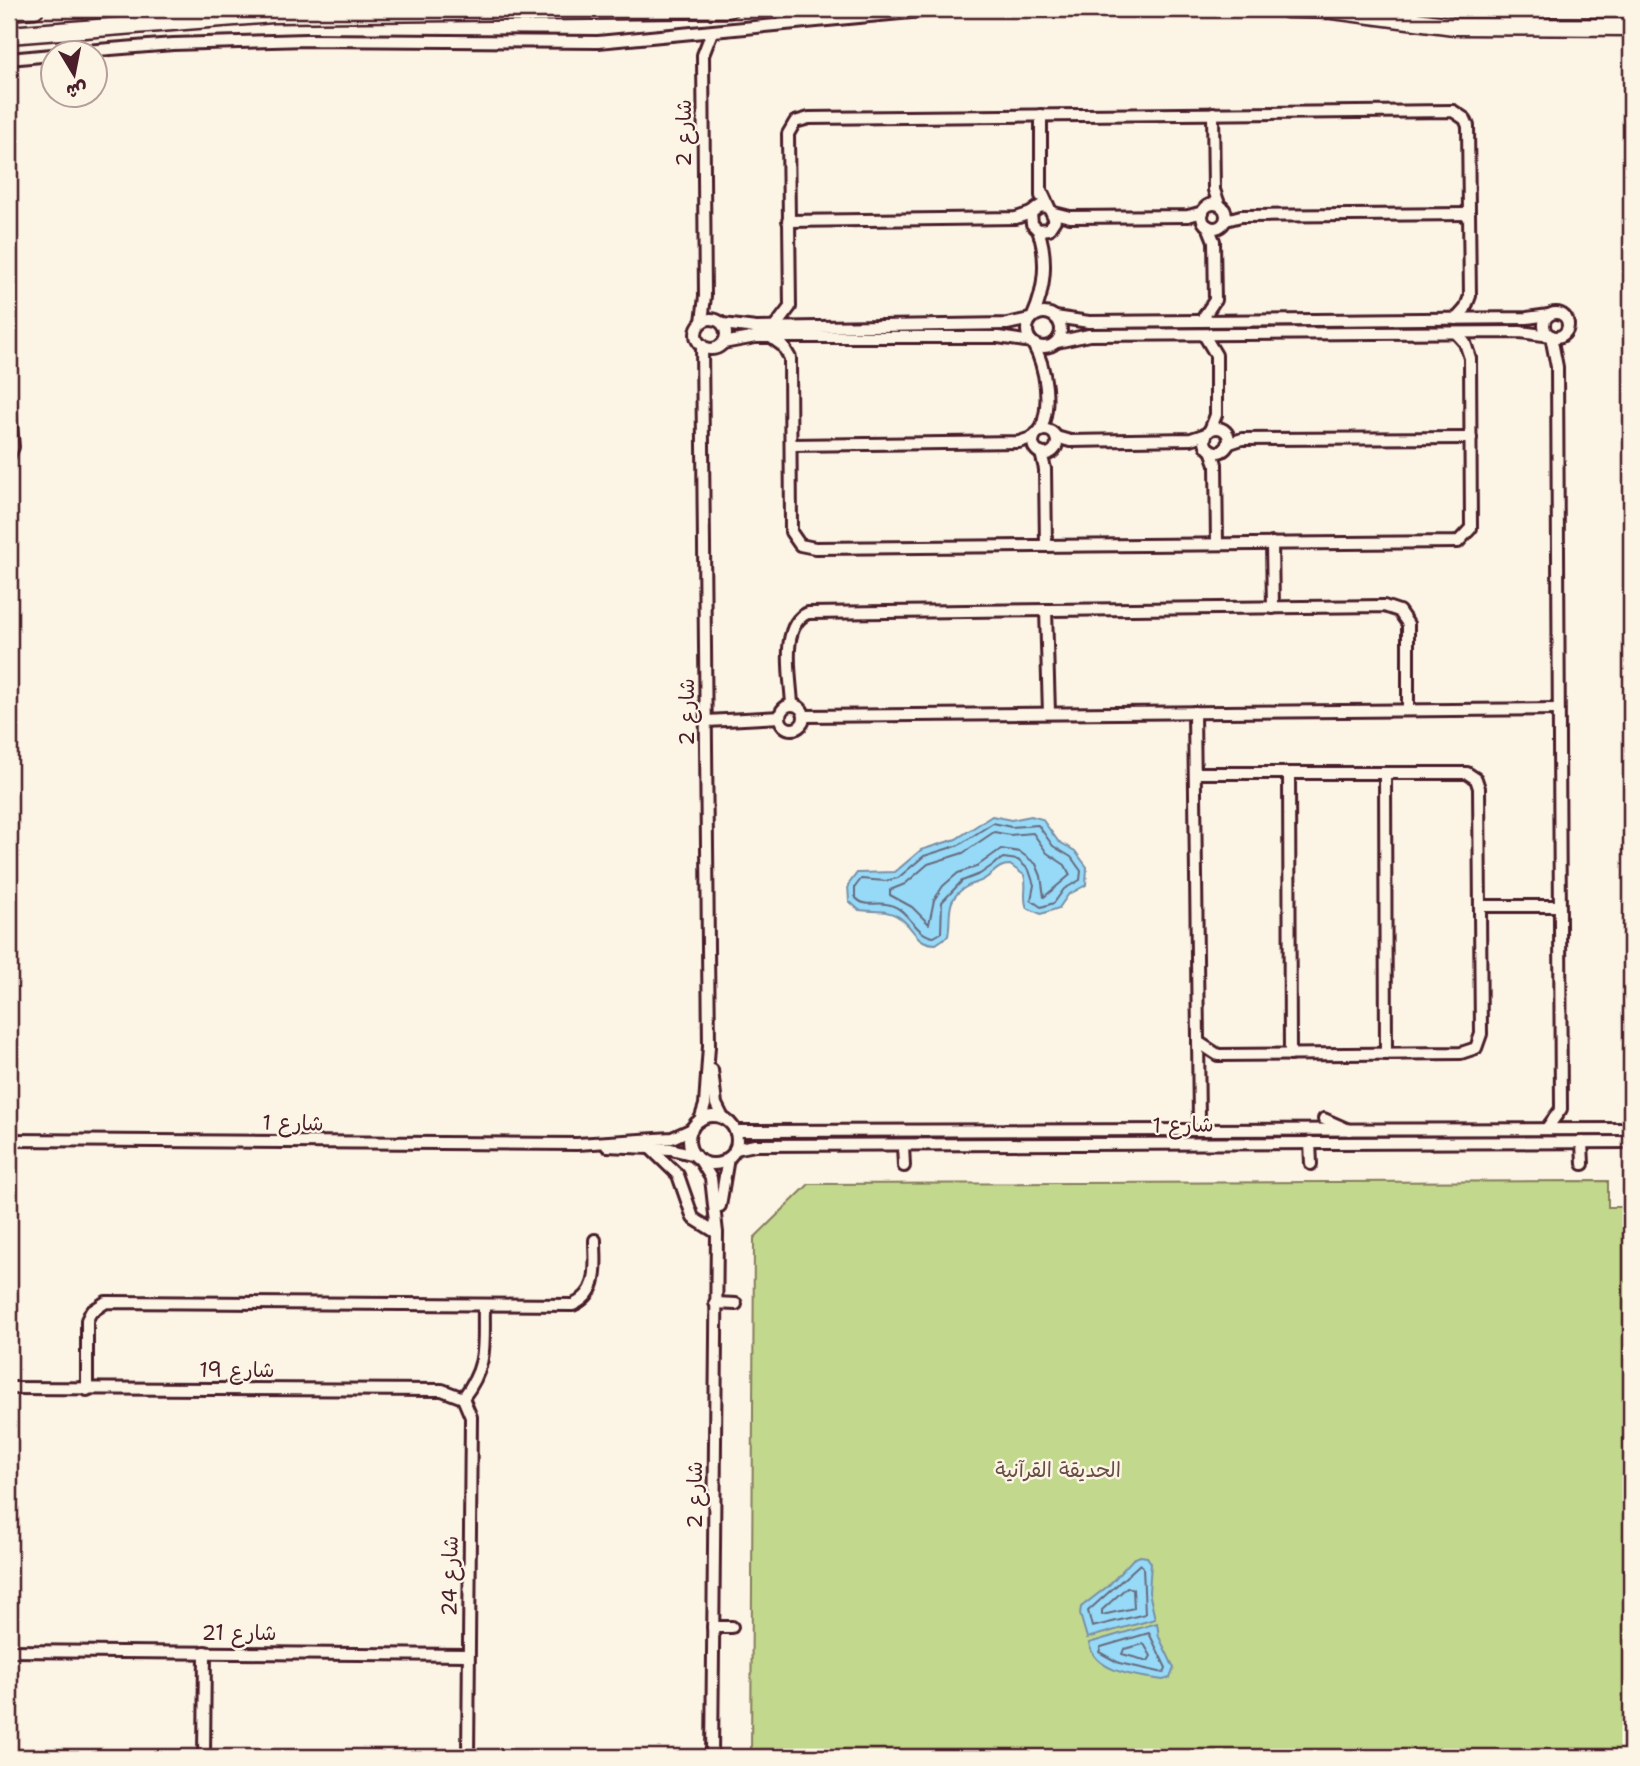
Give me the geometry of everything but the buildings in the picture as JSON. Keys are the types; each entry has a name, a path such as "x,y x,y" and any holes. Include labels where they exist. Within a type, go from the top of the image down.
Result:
{"highway":[{"path":"9,11 35,9"},
{"path":"9,35 193,18 273,14 729,9"},
{"path":"1287,9 1377,9"},
{"path":"1333,10 1454,26 1631,27"}],"street":[{"path":"108,50 238,42 598,42 688,36 943,9"},
{"name":"شارع 2","path":"702,322 705,296 703,55 712,32"},
{"path":"688,36 703,55"},
{"path":"9,59 38,56"},
{"path":"808,332 790,307 788,134 795,122 802,119 1454,111 1465,119 1468,126 1470,296 1465,309 1456,319"},
{"path":"1213,113 1215,300 1228,321"},
{"path":"1041,115 1043,288 1062,329 1044,370"},
{"path":"788,221 1469,214"},
{"path":"1043,288 1027,331 1044,370 1046,546"},
{"name":"شارع 2","path":"705,296 719,321"},
{"path":"1470,296 1484,318"},
{"path":"1201,321 1215,300"},
{"path":"773,333 790,307"},
{"path":"1456,333 1470,356 1471,528 1464,539 1451,542 807,548 794,539 791,532 790,358 773,333 737,328 719,321 702,322 696,335 702,345 720,345 737,338 773,333 1007,324 1041,313 1080,322 1456,319 1549,315 1558,312 1566,317 1569,325 1557,367"},
{"path":"1547,1128 1560,1109 1557,367 1551,336 1544,323 1549,315"},
{"path":"719,321 726,335 720,345"},
{"path":"808,332 998,337 1045,347 1081,336 1565,334"},
{"path":"790,358 808,332"},
{"path":"1470,356 1485,333"},
{"path":"1204,335 1216,355 1217,543"},
{"path":"1216,355 1231,335"},
{"name":"شارع 2","path":"701,1120 705,1105 709,1053 702,345"},
{"name":"شارع 2","path":"704,371 720,345"},
{"path":"9,400 13,447 9,456"},
{"path":"790,444 1471,438"},
{"path":"1272,543 1273,608"},
{"path":"792,705 791,629 801,616 808,612 1384,606 1399,611 1408,624 1408,710"},
{"path":"1046,610 1049,713"},
{"path":"792,705 800,708 804,716 803,723 793,729 786,727 780,717 784,709 792,705"},
{"path":"804,716 1558,709"},
{"path":"1194,712 1199,1120"},
{"path":"706,718 780,717"},
{"path":"1195,773 1467,773 1476,779 1479,788 1479,1044 1466,1053 1218,1055 1198,1042"},
{"path":"1289,773 1290,1055"},
{"path":"1385,773 1386,1054"},
{"path":"1480,906 1559,906"},
{"name":"شارع 2","path":"709,1053 716,1104 723,1118"},
{"path":"1199,1068 1218,1055"},
{"path":"1560,1109 1574,1129"},
{"path":"711,1116 723,1118 735,1130 732,1154 715,1163 697,1157 690,1145 692,1129 701,1120 711,1116"},
{"path":"1324,1119 1349,1130"},
{"name":"شارع 1","path":"577,1144 672,1138 692,1129"},
{"name":"شارع 1","path":"735,1130 1631,1129"},
{"name":"شارع 1","path":"9,1140 577,1144 681,1150 697,1157"},
{"path":"1311,1142 1311,1164"},
{"path":"1582,1142 1583,1164"},
{"name":"شارع 1","path":"732,1154 755,1145 1631,1142"},
{"path":"903,1145 904,1166"},
{"path":"650,1148 678,1175 693,1219 717,1233"},
{"name":"شارع 2","path":"712,1757 717,1233 723,1172 732,1154"},
{"name":"شارع 2","path":"697,1157 711,1178 717,1233"},
{"path":"87,1390 87,1320 91,1312 106,1302 562,1305 583,1300 595,1282 595,1240"},
{"path":"715,1303 736,1304"},
{"path":"463,1398 476,1381 482,1365 484,1305"},
{"name":"شارع 19","path":"9,1388 442,1390 463,1398"},
{"name":"شارع 24","path":"463,1398 471,1412 468,1757"},
{"path":"713,1627 732,1627"},
{"name":"شارع 21","path":"9,1651 468,1655"},
{"path":"204,1757 205,1653"}],"green space":[{"name":"الحديقة القرآنية","path":"1608,1181 1608,1207 1631,1207 1631,1757 751,1757 754,1238 809,1184"}],"water":[{"path":"992,816 1011,820 1031,816 1042,819 1058,841 1075,851 1087,867 1086,885 1068,895 1059,908 1041,914 1027,908 1024,875 1010,865 1002,866 954,897 950,909 948,936 936,944 918,938 897,916 859,910 849,901 848,885 857,873 895,872 921,850 956,839"},
{"path":"1147,1557 1151,1563 1149,1592 1155,1619 1087,1638 1080,1614 1081,1607 1108,1586 1133,1559"},
{"path":"1157,1623 1159,1637 1174,1668 1170,1678 1163,1680 1142,1677 1108,1667 1099,1661 1089,1643"}]}
